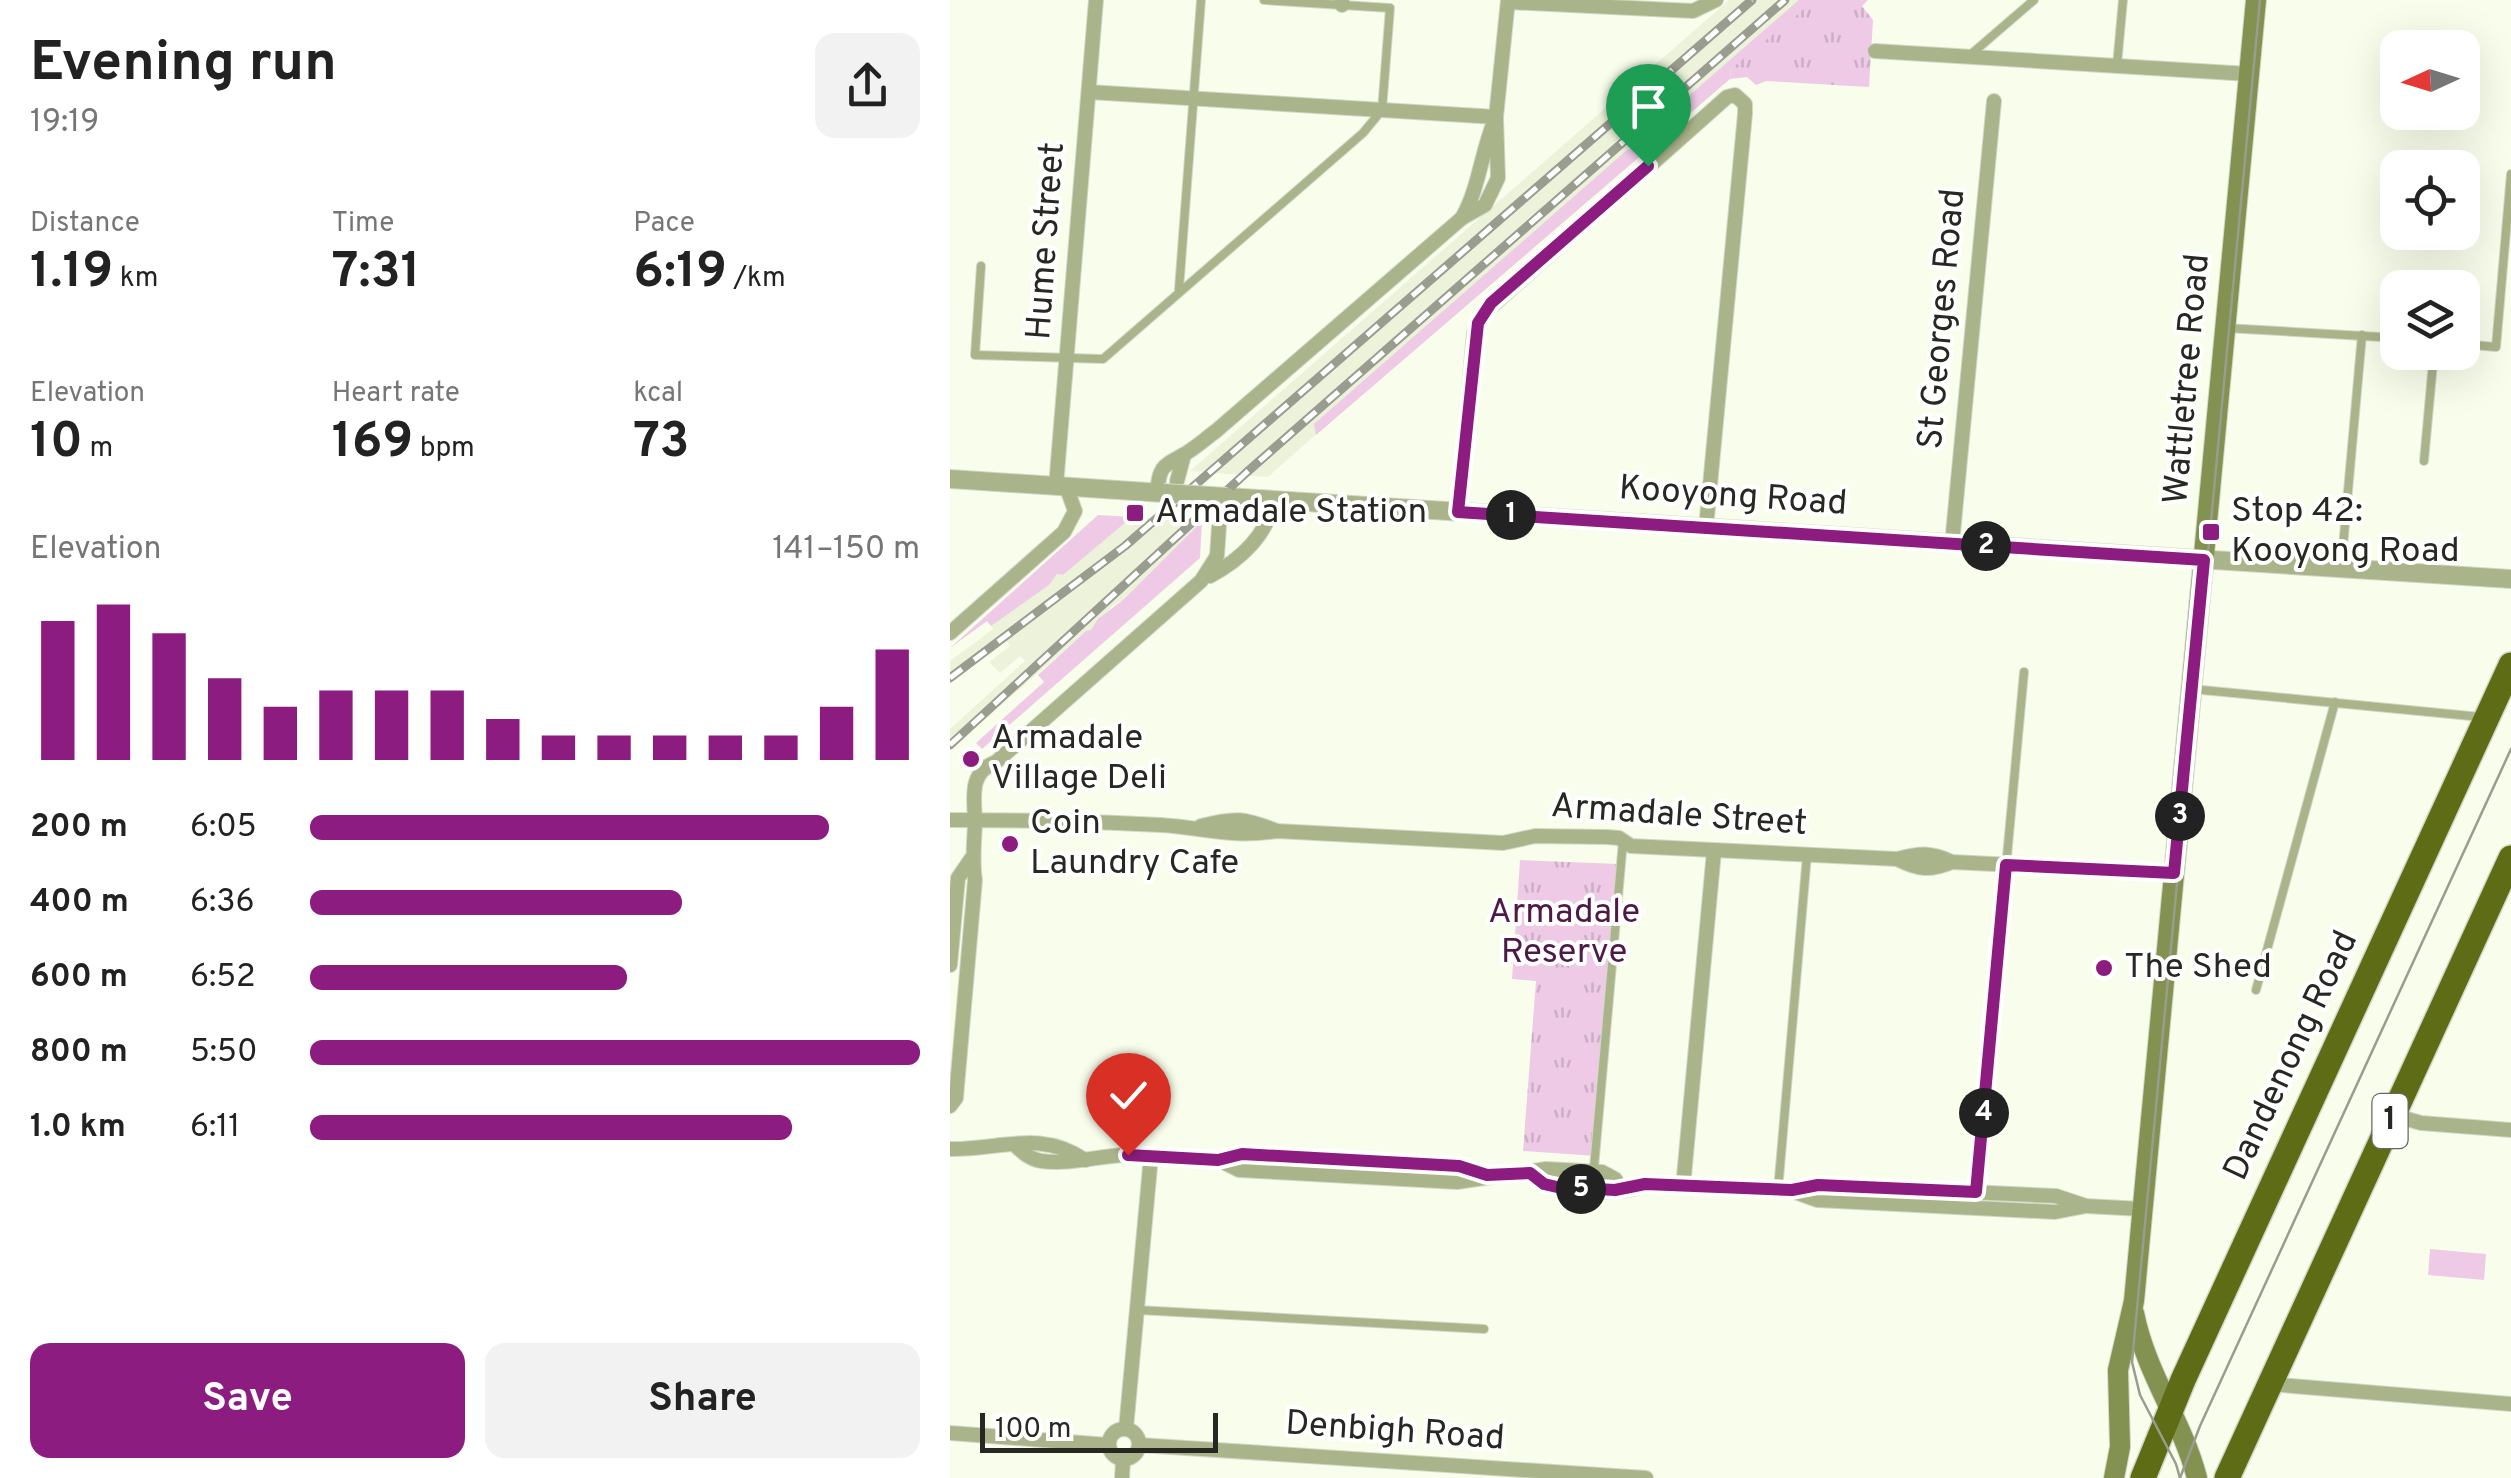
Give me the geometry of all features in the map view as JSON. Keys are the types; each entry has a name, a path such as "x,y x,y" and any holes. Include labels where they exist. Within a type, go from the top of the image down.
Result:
{"highway":[{"name":"Dandenong Road","path":"2142,1478 2511,664"},
{"name":"1","path":"2227,1478 2393,1115 2503,896 2511,858"}],"main road":[{"name":"Wattletree Road","path":"2115,1474 2120,1447 2118,1370 2134,1301 2256,0"},
{"name":"Wattletree Road","path":"2134,1301 2148,1366 2196,1478"}],"street":[{"path":"1165,489 1159,475 1164,464 1184,455 1462,218 1472,201 1482,150 1496,117 1508,1 1630,4 1693,11 1716,0"},
{"name":"Hume Street","path":"950,633 1064,532 1075,510 1061,486 1096,1"},
{"path":"1876,51 2249,74"},
{"path":"1089,92 1496,117"},
{"path":"1458,512 1474,333 1484,314 1727,96 1739,96 1745,114 1706,528"},
{"name":"St Georges Road","path":"1952,544 1994,100"},
{"path":"1165,489 1184,455"},
{"name":"Kooyong Road","path":"950,480 1165,489 1223,499 2511,579"},
{"path":"1201,582 1217,556 1223,499"},
{"path":"950,1106 956,1098 957,1010 970,944 975,820 982,807 984,784 996,762 1201,582 1225,567 1264,532 1272,500"},
{"name":"Armadale Street","path":"950,820 1196,827 1231,818 1246,819 1277,832 1503,843 1534,836 1619,838 1630,846 1897,859 1920,852 1952,862 2174,873"},
{"path":"1684,1187 1714,850"},
{"path":"950,964 958,878 971,859"},
{"path":"952,942 970,944"},
{"path":"2393,1115 2420,1123 2511,1130"},
{"path":"950,1149 1026,1142 1060,1145 1086,1160 1124,1155 1218,1160 1242,1154 1459,1166 1487,1175 1530,1173 1546,1168 1594,1171 1613,1178 1622,1189"},
{"path":"1126,1429 1151,1156"},
{"path":"1530,1173 1548,1186 1592,1190 1645,1184 1785,1190 1818,1200 1975,1200 2054,1212 2086,1206 2142,1209"},
{"path":"2269,1384 2511,1404"},
{"path":"1126,1429 1137,1436 1140,1445 1134,1456 1123,1460 1114,1456 1109,1444 1114,1433 1126,1429"},
{"path":"950,1434 1109,1444"},
{"name":"Denbigh Road","path":"1140,1445 1646,1478"},
{"path":"1122,1478 1123,1460"}],"lane":[{"path":"1179,289 1201,0"},
{"path":"981,266 974,354 1103,358 1363,133 1382,110 1390,8 1264,0"},
{"path":"1969,56 2034,0"},
{"path":"2117,66 2123,0"},
{"path":"2480,346 2496,347 2511,174"},
{"path":"2226,328 2380,336"},
{"path":"2340,569 2362,334"},
{"path":"2424,461 2432,370"},
{"path":"1975,1200 2024,672"},
{"path":"2192,689 2486,717"},
{"path":"2256,990 2335,702"},
{"path":"1592,1190 1623,841"},
{"path":"1785,1190 1807,855"},
{"path":"1138,1310 1484,1330"}],"shaded area":[{"path":"1729,0 1815,0 1732,69 1730,79 1429,334 1268,477 1190,471"},
{"path":"1132,517 1202,521 1091,631 1086,631 950,750 950,729 1025,661 1020,656 1000,673 989,662 1010,646 1006,640 950,682 950,661"}],"green space":[{"path":"1799,0 1851,0 1731,69 1730,79 1316,435 1314,424 1627,150 1647,140 1685,99"},
{"path":"1815,0 1868,0 1862,6 1873,20 1869,87 1766,81 1756,85 1747,77 1730,79 1731,69"},
{"path":"1098,515 1132,517 1063,575 1057,574 1049,585 991,626 987,621 950,648"},
{"path":"1202,521 1200,558 982,749 976,743 1044,682 1038,675 1123,600"},
{"name":"Armadale Reserve","path":"1520,860 1619,864 1596,1156 1523,1151 1536,981 1512,979"},
{"path":"2430,1249 2486,1254 2484,1280 2428,1275"}],"tram line":[{"path":"2180,1478 2140,1395 2132,1362 2260,0"},
{"path":"2180,1478 2200,1426 2511,749"}],"railway":[{"path":"950,678 1125,546 1752,0"},
{"path":"950,745 1247,472 1785,0"}],"place":[{"name":"Armadale Station","path":"1135,513"},
{"name":"Stop 42: Kooyong Road","path":"2211,532"},
{"name":"Armadale Village Deli","path":"971,759"},
{"name":"Coin Laundry Cafe","path":"1010,844"},
{"name":"The Shed","path":"2104,968"}],"route":[{"path":"1128,1155 1218,1160 1242,1154 1459,1166 1487,1175 1530,1173 1548,1186 1592,1190 1645,1184 1792,1190 1818,1185 1976,1192 2006,865 2174,873 2204,560 1458,512 1478,323 1491,303 1648,166"}]}
